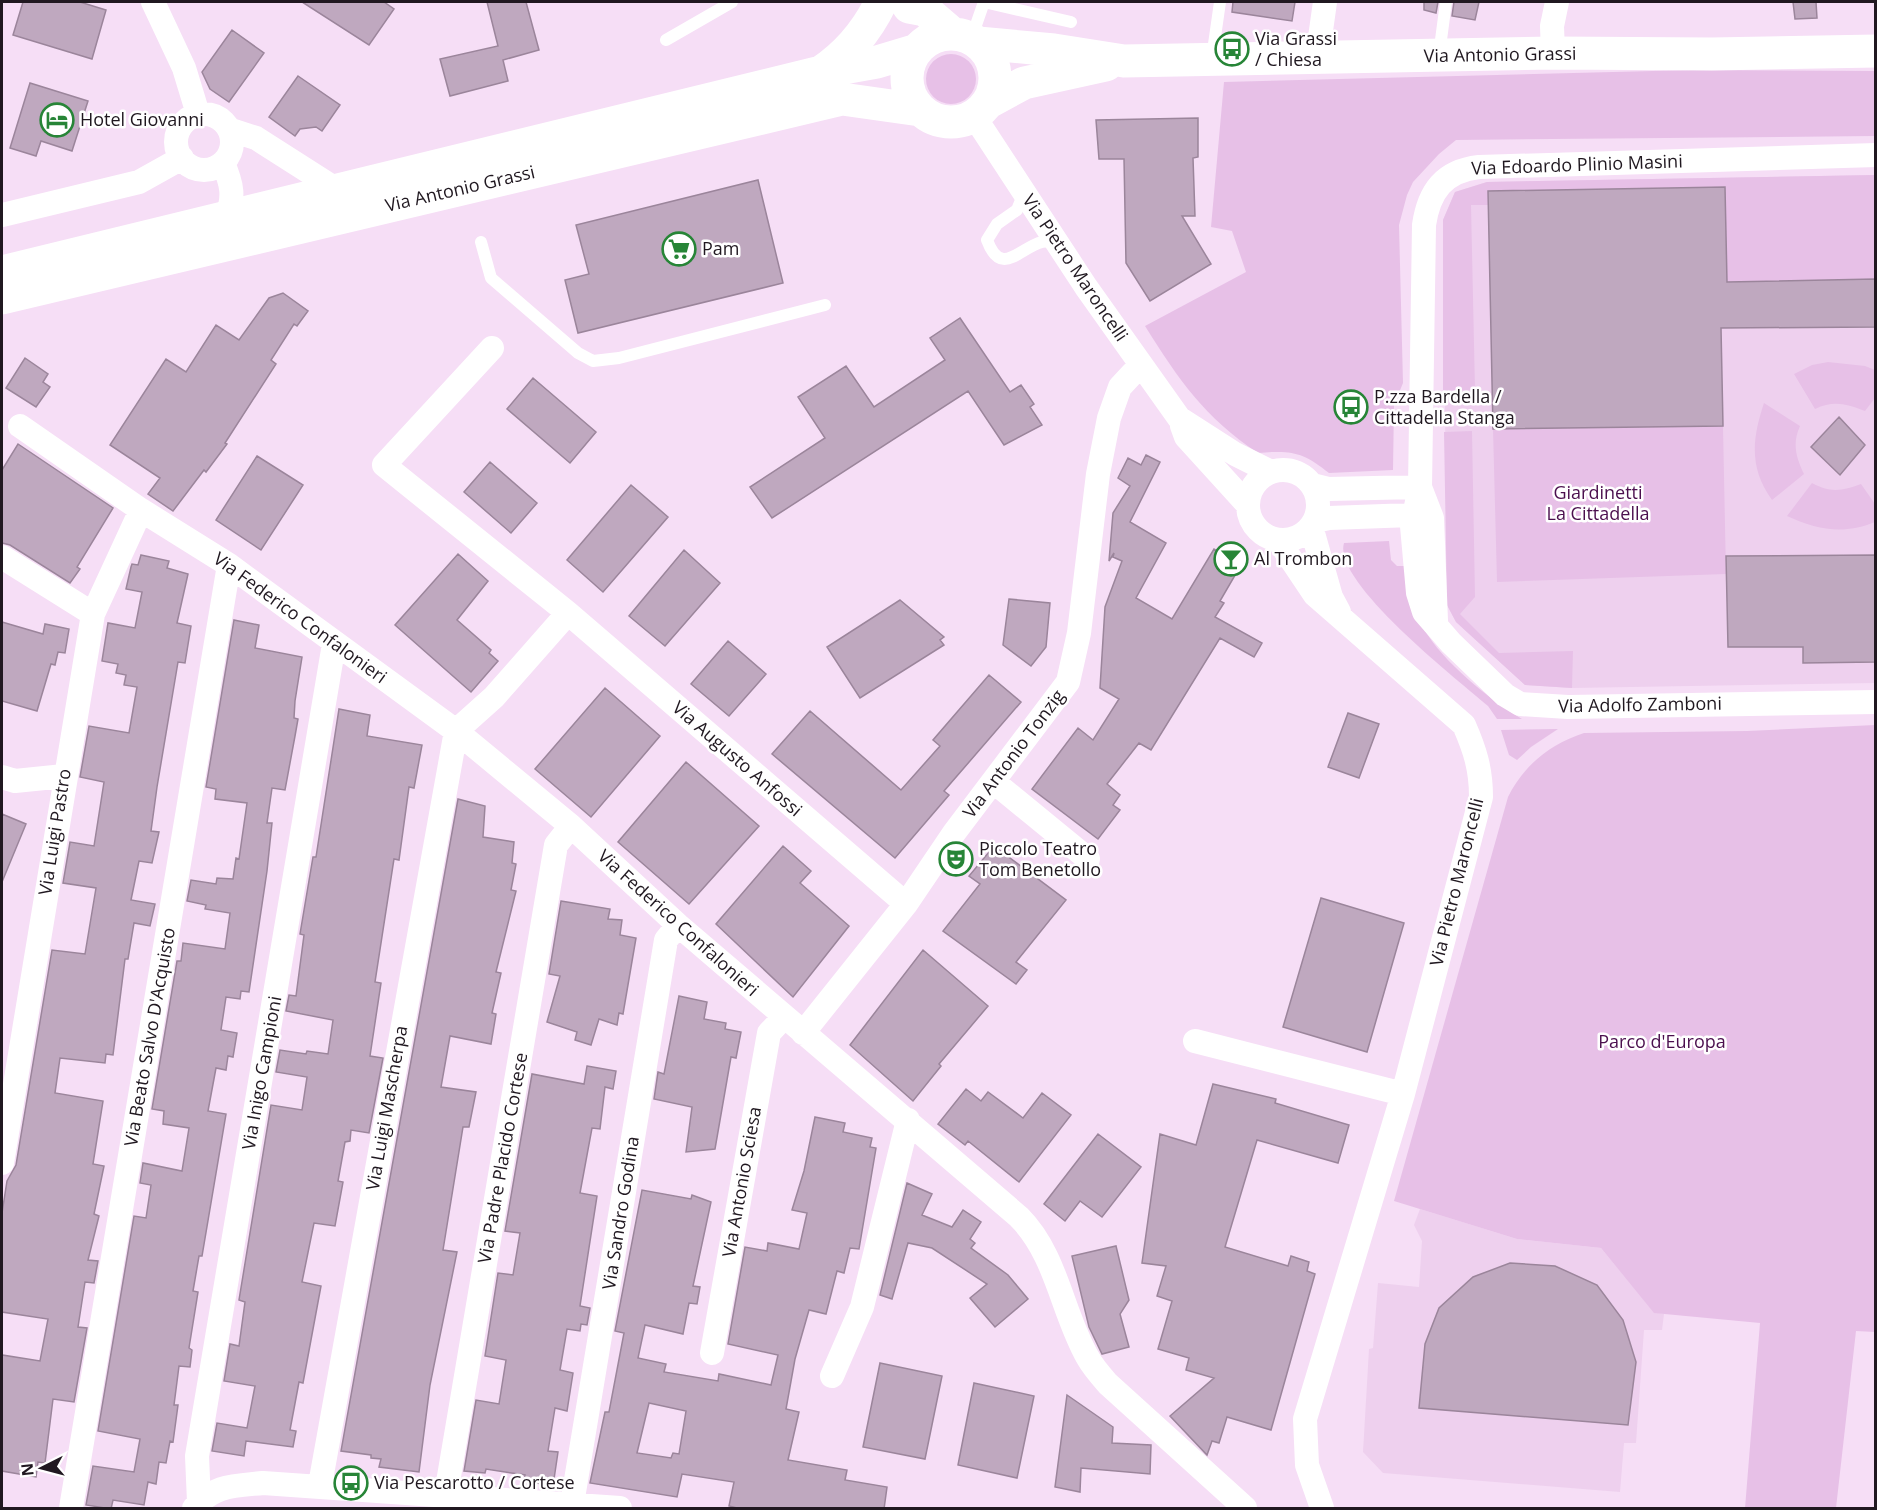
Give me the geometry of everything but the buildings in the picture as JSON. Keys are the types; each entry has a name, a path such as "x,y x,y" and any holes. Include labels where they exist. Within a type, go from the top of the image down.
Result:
{"street":[{"path":"153,2 184,68 198,114"},
{"path":"1317,59 1325,2"},
{"path":"1553,53 1552,26 1557,2"},
{"path":"898,3 925,10 966,38 989,55 995,70 994,87 982,109 959,122 942,121 920,110 911,96 907,80 909,64 920,47 936,36 966,38"},
{"path":"898,3 920,47"},
{"path":"821,72 835,62 862,34 898,3"},
{"name":"Via Antonio Grassi","path":"966,38 1124,61 1553,53 1875,51"},
{"name":"Via Antonio Grassi","path":"2,272 821,72 877,62 920,47"},
{"name":"Via Antonio Grassi","path":"982,109 1024,82 1124,61"},
{"name":"Via Antonio Grassi","path":"2,298 842,99 920,110"},
{"name":"Via Pietro Maroncelli","path":"982,109 1024,193 1179,418 1186,437 1248,504"},
{"path":"231,130 232,148 223,163 206,170 197,169 182,158 176,141 178,131 190,117 198,114 218,116 231,130 256,138 339,191"},
{"name":"Via Edoardo Plinio Masini","path":"1412,515 1420,487 1424,225 1426,210 1435,189 1450,175 1479,167 1875,155"},
{"path":"2,215 139,182 182,158"},
{"path":"223,163 232,184 233,202 226,218"},
{"path":"2,303 54,286"},
{"name":"Via Augusto Anfossi","path":"492,348 384,465 568,613 906,904"},
{"name":"Via Antonio Tonzig","path":"803,1033 906,904 954,833 1068,682 1073,669 1098,474 1109,418 1120,387 1133,373 1145,370"},
{"name":"Via Pietro Maroncelli","path":"1179,418 1227,449 1271,472"},
{"name":"Via Federico Confalonieri","path":"20,426 141,510 229,565 456,731 571,826 678,926 908,1120 1029,1228 1044,1252 1089,1360 1108,1384 1245,1509"},
{"path":"1412,515 1329,518 1313,523 1297,538 1278,540 1266,536 1256,528 1250,517 1248,504 1254,484 1271,472 1294,471 1312,485 1328,489 1420,487 1432,518 1436,626"},
{"path":"1312,485 1318,502 1313,523"},
{"name":"Via Luigi Pastro","path":"2,1163 64,776 93,614 141,510"},
{"name":"Via Adolfo Zamboni","path":"1412,515 1418,593 1424,612 1505,695 1521,704 1532,706 1875,702"},
{"name":"Via Pietro Maroncelli","path":"1313,523 1331,597 1342,617"},
{"name":"Via Pietro Maroncelli","path":"1278,540 1315,595 1464,724 1478,754 1481,777 1481,797 1403,1094 1305,1419 1307,1465 1322,1509"},
{"path":"2,557 93,614"},
{"name":"Via Beato Salvo D'Acquisto","path":"71,1509 229,565"},
{"path":"456,731 494,697 568,613"},
{"name":"Via Inigo Campioni","path":"196,1505 197,1455 334,644"},
{"name":"Via Luigi Mascherpa","path":"320,1485 456,731"},
{"path":"2,777 15,782 64,776"},
{"path":"994,782 1088,859"},
{"name":"Via Padre Placido Cortese","path":"445,1501 556,845 571,826"},
{"name":"Via Sandro Godina","path":"553,1505 666,940 678,926"},
{"name":"Via Antonio Sciesa","path":"712,1353 769,1033 784,1017"},
{"path":"1195,1041 1403,1094"},
{"path":"832,1376 862,1307 908,1120"},
{"path":"196,1505 210,1492 226,1487 263,1483 320,1485 445,1501 620,1509"}],"lane":[{"path":"666,40 732,2"},
{"path":"966,38 976,25 984,2 1011,4 1071,22"},
{"path":"1212,59 1220,2"},
{"path":"1439,56 1446,2"},
{"path":"1024,193 1017,210 990,232 987,240 990,250 997,257 1005,259 1016,257 1042,242 1056,242"},
{"path":"481,242 491,278 578,353 593,361 642,352 825,305"}],"shaded area":[{"path":"1875,175 1875,683 1572,688 1525,685 1456,622 1447,605 1443,220 1455,192 1487,182"},
{"path":"1420,1209 1517,1239 1601,1248 1654,1312 1664,1314 1662,1330 1644,1330 1636,1443 1624,1443 1620,1492 1383,1473 1363,1452 1369,1349 1373,1348 1378,1283 1419,1287 1422,1241 1414,1225"}],"green space":[{"path":"951,54 960,56 971,65 976,79 974,88 965,99 951,104 942,102 931,93 926,79 928,70 937,59"},
{"path":"1692,70 1875,71 1875,136 1456,140 1439,154 1413,182 1399,225 1403,383 1394,405 1393,470 1329,473 1312,461 1289,452 1258,453 1222,426 1207,411 1169,364 1145,326 1246,272 1232,231 1211,227 1224,82"},
{"path":"1875,175 1875,279 1727,282 1724,187 1488,191 1489,205 1471,205 1475,390 1443,390 1443,220 1455,192 1487,182"},
{"path":"1828,362 1865,366 1875,370 1875,398 1865,411 1840,404 1815,409 1794,374 1812,365"},
{"path":"1764,403 1800,426 1796,439 1796,450 1804,474 1772,500 1759,476 1755,453 1757,429"},
{"name":"Giardinetti La Cittadella","path":"1723,426 1726,574 1497,582 1493,429"},
{"path":"1472,431 1475,597 1460,614 1499,653 1573,651 1572,688 1525,685 1456,622 1447,605 1444,432"},
{"path":"1812,483 1836,490 1861,484 1875,504 1875,522 1841,530 1809,525 1787,516"},
{"path":"1389,541 1391,560 1397,566 1408,566 1418,615 1432,641 1468,679 1496,702 1522,719 1497,719 1488,706 1401,630 1357,581 1346,560 1344,543"},
{"name":"Parco d'Europa","path":"1875,725 1875,1332 1856,1331 1836,1508 1745,1508 1760,1323 1654,1313 1601,1248 1517,1239 1394,1201 1508,797 1522,775 1539,757 1560,743 1584,733 1747,731"},
{"path":"1558,729 1531,747 1517,760 1509,755 1501,730"}],"place":[{"name":"Via Grassi / Chiesa","path":"1232,49"},
{"name":"Hotel Giovanni","path":"57,120"},
{"name":"Pam","path":"679,249"},
{"name":"P.zza Bardella / Cittadella Stanga","path":"1351,407"},
{"name":"Al Trombon","path":"1231,559"},
{"name":"Piccolo Teatro Tom Benetollo","path":"956,859"},
{"name":"Via Pescarotto / Cortese","path":"351,1483"}]}
